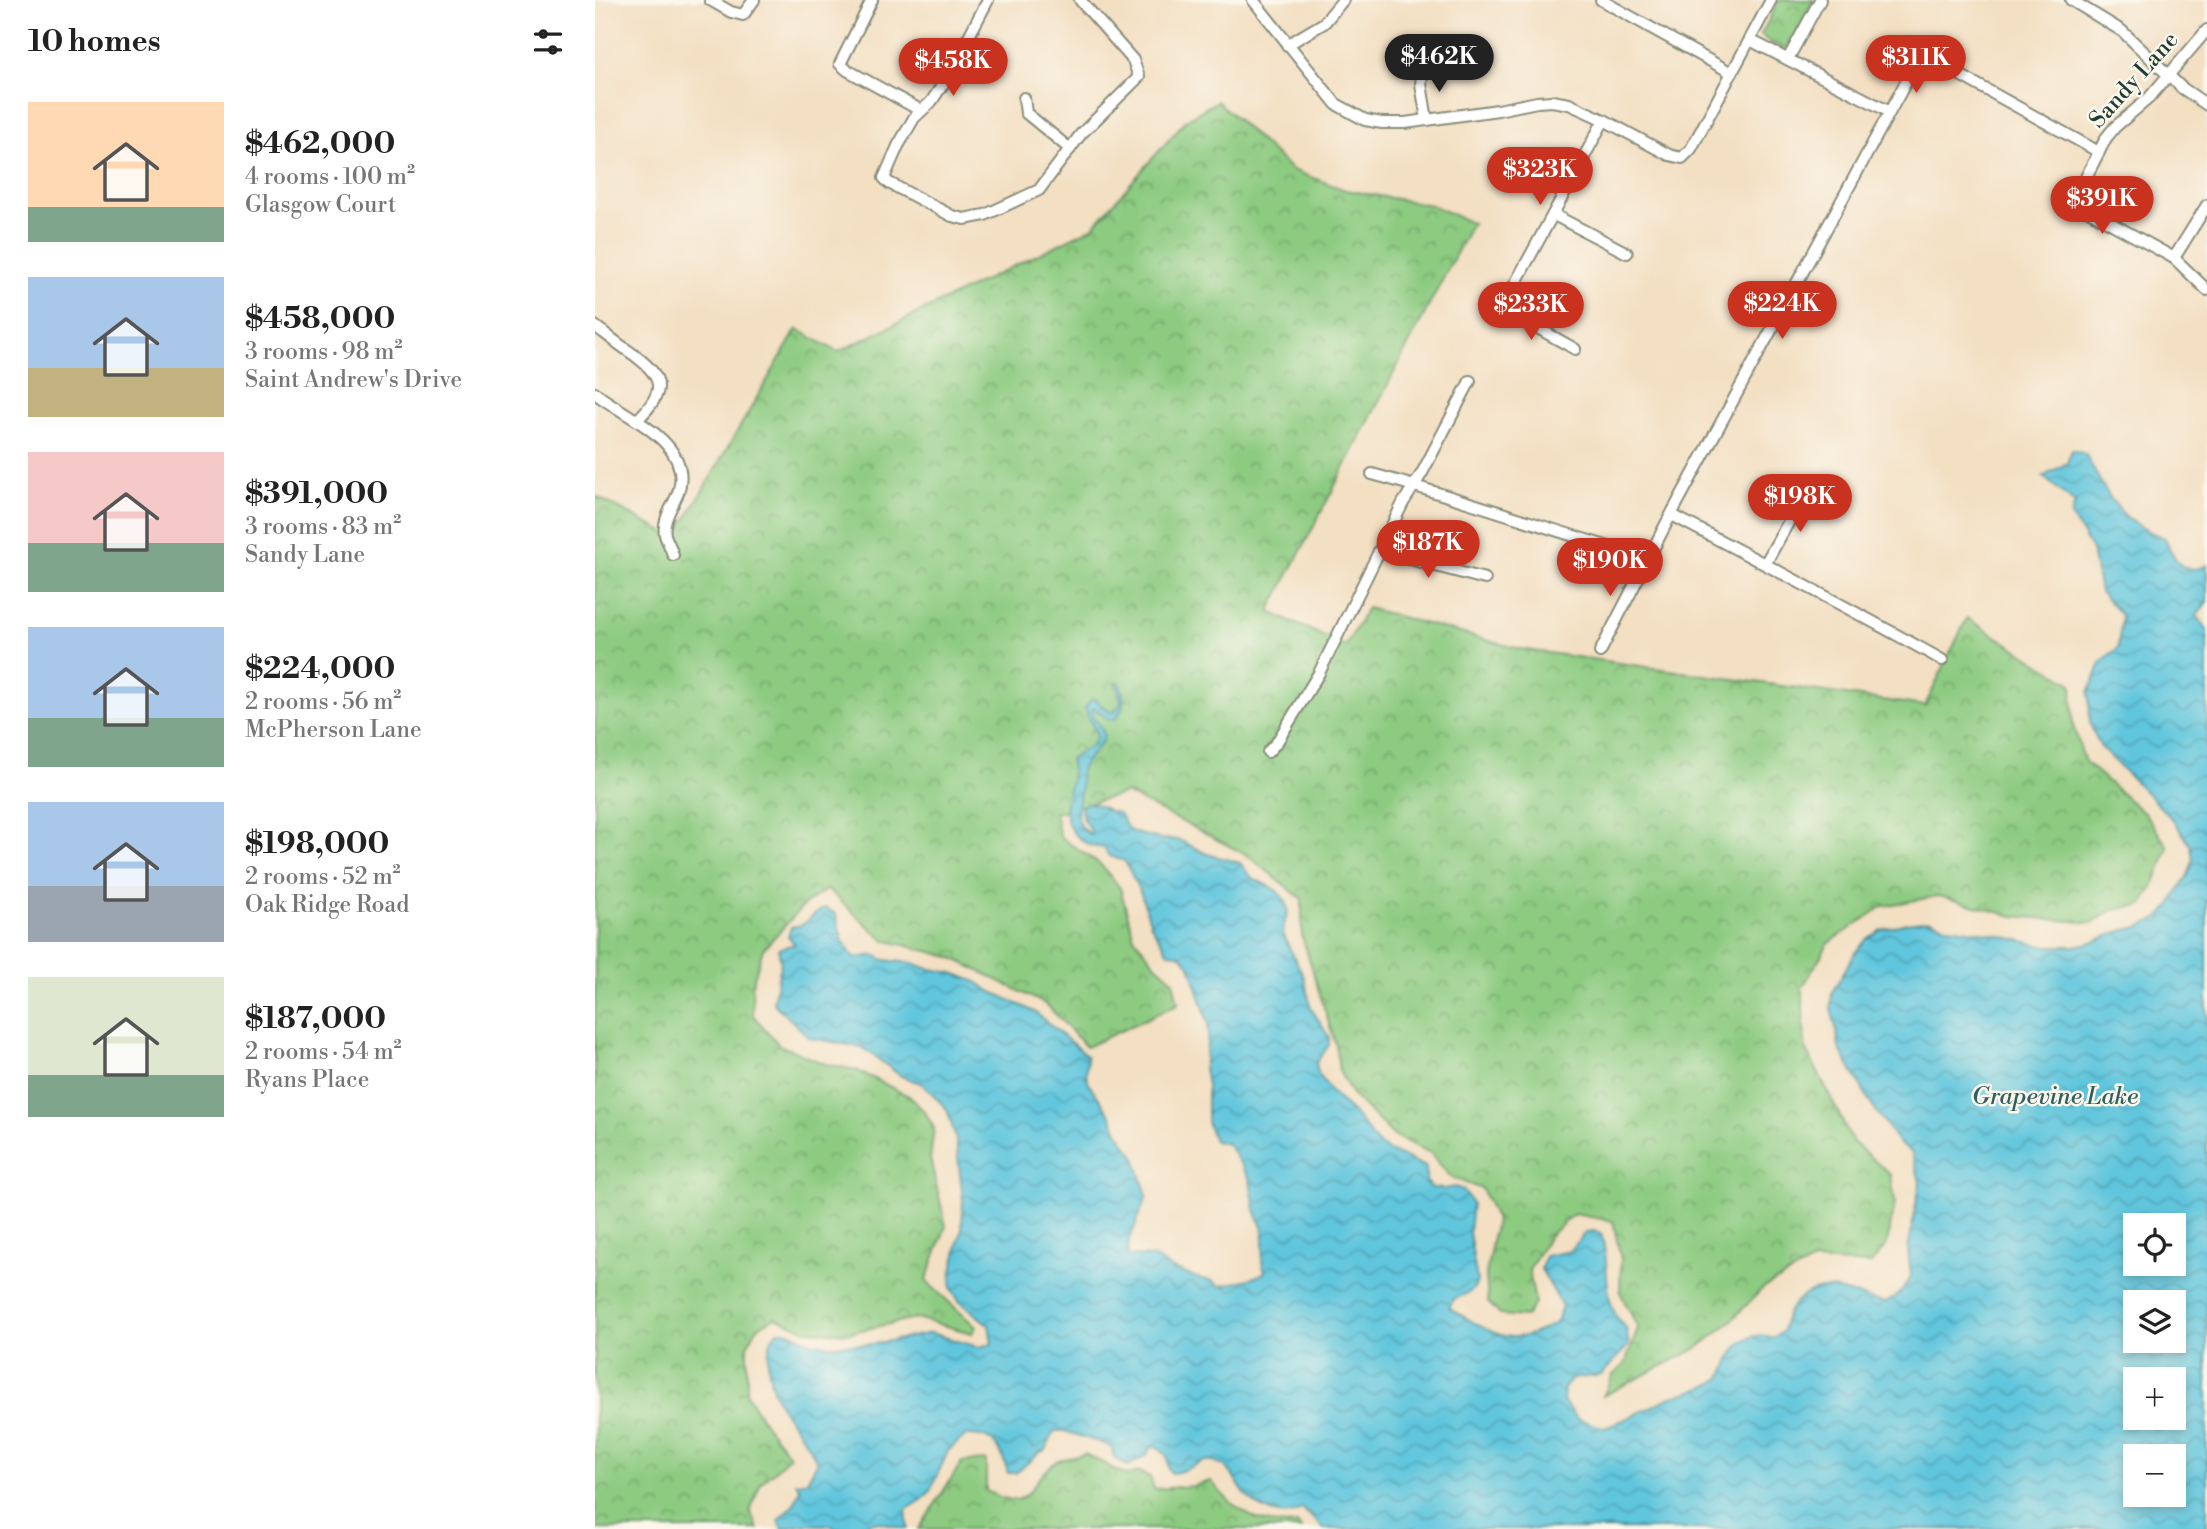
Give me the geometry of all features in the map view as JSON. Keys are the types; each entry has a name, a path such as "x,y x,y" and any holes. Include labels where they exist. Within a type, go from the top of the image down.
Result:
{"street":[{"path":"710,0 731,12 743,15 751,5"},
{"path":"872,0 840,64 920,110"},
{"path":"988,0 947,78 931,102 920,110 898,146 884,178 944,214 970,218 985,215 1039,190 1100,114 1139,77 1133,60 1080,0"},
{"path":"1253,0 1336,104 1365,120 1382,123 1427,120 1552,101 1569,104 1669,155 1682,158 1691,149 1770,0"},
{"path":"1287,45 1324,23 1343,0"},
{"path":"1601,0 1732,74"},
{"path":"1789,60 1820,0"},
{"path":"2071,0 2122,31 2169,75 2207,105"},
{"name":"Sandy Lane","path":"2205,31 2149,99 2115,127 2079,191 2079,201 2085,209 2174,258 2207,290"},
{"path":"1750,40 1888,111"},
{"path":"1600,652 1888,111 1913,69 1923,62 1940,64 2099,152"},
{"path":"1423,69 1421,84 1427,120"},
{"path":"1024,98 1026,113 1070,149"},
{"path":"1575,349 1502,308 1555,215 1604,120"},
{"path":"2174,258 2207,205"},
{"path":"1555,215 1627,253"},
{"path":"595,326 643,361 656,374 659,382 656,398 637,420"},
{"path":"1268,752 1319,673 1379,551 1470,381"},
{"path":"595,393 637,420 670,449 681,467 680,485 665,527 665,535 673,555"},
{"path":"1372,474 1649,559"},
{"path":"1765,564 1807,489"},
{"path":"1672,515 1942,660"},
{"path":"1379,551 1485,579"}],"green space":[{"path":"1779,0 1814,0 1792,42 1785,49 1761,35"},
{"path":"1217,101 1292,170 1345,190 1431,205 1472,223 1269,612 1346,646 1367,608 1520,649 1925,706 1967,618 2072,684 2073,725 2085,762 2146,815 2168,847 2155,883 2142,905 2113,910 2092,923 2013,916 1939,896 1883,906 1828,944 1802,988 1805,1047 1853,1142 1891,1175 1895,1202 1887,1244 1871,1264 1813,1261 1763,1288 1728,1324 1698,1348 1603,1396 1613,1375 1625,1364 1638,1328 1620,1292 1621,1259 1613,1221 1574,1214 1549,1236 1529,1270 1535,1303 1526,1317 1500,1315 1488,1302 1486,1274 1496,1220 1482,1189 1450,1177 1431,1153 1394,1136 1353,1096 1339,1071 1336,1046 1302,936 1302,899 1247,855 1126,793 1055,813 1060,837 1101,865 1120,888 1134,937 1156,965 1173,980 1178,1004 1086,1047 1047,1005 951,957 884,940 827,889 804,905 763,949 752,985 753,1015 779,1045 825,1064 856,1070 909,1096 925,1112 934,1128 930,1159 946,1226 926,1281 976,1327 972,1333 916,1318 848,1333 805,1330 775,1317 757,1328 747,1346 747,1394 764,1423 790,1456 761,1483 750,1511 758,1529 595,1529 595,496 675,538 797,329 838,352 1092,228 1186,120"},
{"path":"1085,1454 1126,1475 1140,1472 1150,1477 1154,1489 1193,1486 1211,1481 1229,1500 1249,1515 1271,1523 1298,1524 1301,1529 919,1529 962,1462 986,1460 986,1491 1012,1500 1025,1496 1043,1473 1056,1462"}],"water":[{"name":"Grapevine Lake","path":"2072,450 2085,454 2107,494 2124,514 2148,531 2165,538 2171,552 2184,567 2191,569 2207,565 2207,602 2197,615 2207,632 2207,1529 1324,1529 1302,1508 1280,1514 1257,1505 1245,1494 1229,1471 1216,1462 1204,1461 1171,1473 1167,1456 1157,1446 1150,1448 1147,1455 1128,1466 1114,1458 1108,1445 1064,1431 1054,1431 1046,1450 1016,1473 1008,1473 996,1444 991,1440 966,1435 948,1451 930,1491 906,1510 908,1529 874,1522 854,1529 834,1529 832,1525 801,1525 783,1529 778,1520 797,1498 800,1489 796,1483 807,1481 817,1462 774,1392 768,1357 771,1341 777,1331 787,1331 813,1343 828,1345 873,1344 931,1333 978,1347 992,1344 989,1325 959,1301 951,1288 952,1271 962,1229 963,1200 956,1140 947,1109 923,1084 901,1076 862,1047 810,1038 773,1003 781,963 778,949 795,944 788,937 791,927 801,925 820,910 825,908 836,914 842,940 854,958 875,955 884,960 913,963 953,973 977,982 1035,1012 1087,1056 1086,1074 1089,1084 1110,1114 1123,1141 1134,1154 1147,1196 1129,1241 1127,1256 1153,1257 1173,1269 1220,1286 1265,1272 1262,1262 1264,1232 1255,1210 1250,1179 1228,1144 1214,1141 1207,1122 1204,1068 1208,1022 1190,965 1181,955 1168,952 1151,925 1141,894 1125,861 1109,856 1103,847 1084,842 1070,828 1066,818 1072,769 1070,759 1091,746 1097,738 1085,708 1091,700 1095,700 1111,713 1121,703 1116,683 1119,682 1123,702 1115,719 1109,720 1094,708 1092,711 1092,717 1100,725 1103,739 1081,770 1077,812 1080,824 1091,834 1081,808 1086,803 1119,813 1128,829 1135,833 1179,840 1207,854 1240,863 1251,877 1276,890 1286,901 1288,910 1283,929 1285,939 1304,977 1311,1008 1329,1037 1329,1045 1316,1063 1318,1073 1332,1093 1358,1118 1377,1143 1426,1167 1426,1181 1432,1188 1455,1187 1463,1190 1472,1203 1469,1232 1477,1281 1471,1291 1453,1299 1449,1307 1485,1329 1506,1336 1524,1336 1545,1329 1557,1322 1562,1306 1541,1269 1545,1256 1570,1251 1586,1232 1595,1231 1601,1234 1609,1296 1612,1307 1626,1328 1629,1345 1601,1375 1572,1379 1564,1388 1563,1401 1577,1419 1605,1428 1669,1398 1714,1382 1724,1374 1733,1352 1742,1342 1759,1336 1773,1338 1783,1331 1794,1304 1808,1293 1826,1289 1837,1290 1886,1303 1902,1291 1911,1276 1908,1250 1920,1182 1912,1153 1900,1144 1873,1107 1839,1048 1831,1009 1832,992 1855,953 1867,939 1881,930 1930,920 1949,927 2043,946 2089,943 2139,927 2161,916 2189,873 2193,860 2191,846 2173,820 2100,746 2090,724 2089,692 2102,661 2118,648 2122,616 2100,592 2092,550 2071,516 2075,503 2043,477 2067,463"}]}
